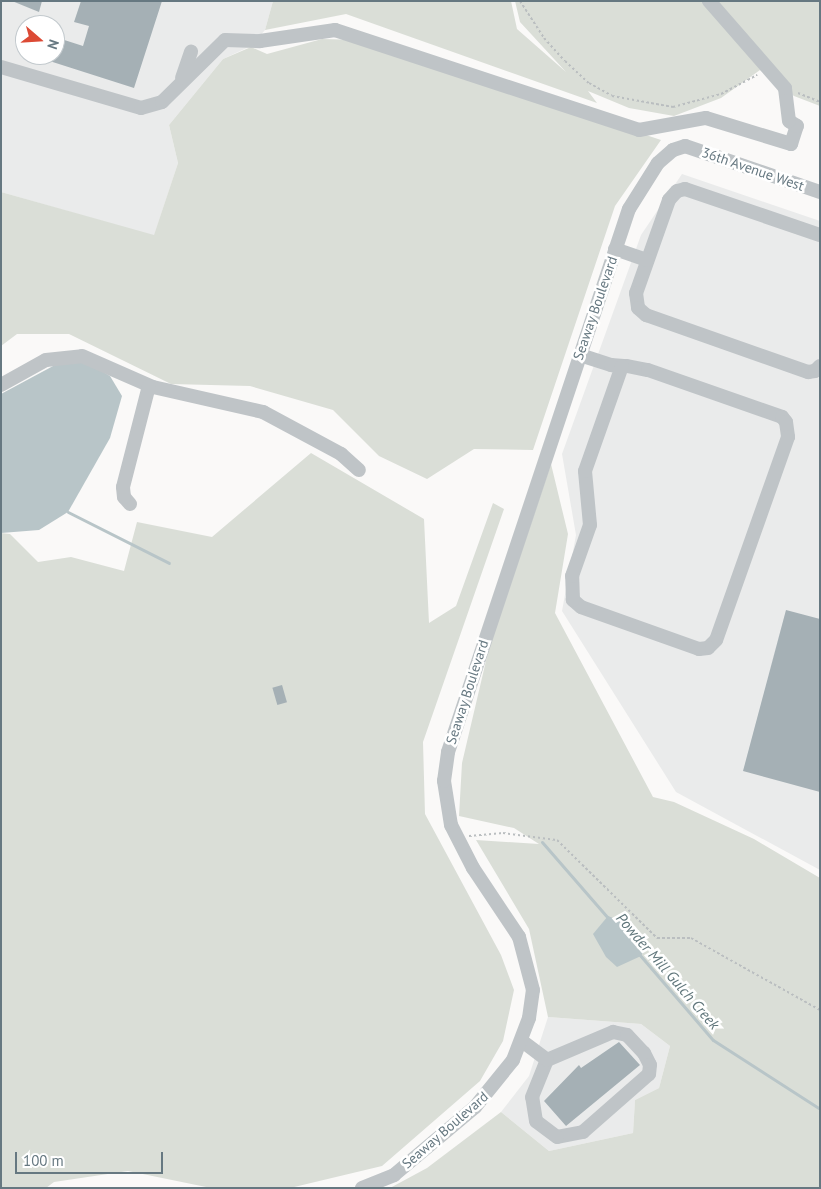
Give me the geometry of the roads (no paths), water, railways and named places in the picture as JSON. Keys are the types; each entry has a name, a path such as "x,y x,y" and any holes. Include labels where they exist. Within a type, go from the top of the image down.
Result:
{"street":[{"path":"1,67 141,108 162,102 225,40 260,41 335,30 639,130 706,118 791,144 797,126 789,121 785,88 710,1"},
{"path":"180,83 191,52"},
{"name":"36th Avenue West","path":"685,146 820,192"},
{"name":"Seaway Boulevard","path":"362,1188 394,1175 475,1107 496,1084 522,1041 532,990 526,956 515,930 456,837 446,803 448,752 629,209 646,178 673,150 685,146"},
{"path":"820,236 686,189 669,200 636,293 638,308 646,315 808,372 816,371 820,366"},
{"path":"615,249 647,260"},
{"path":"580,355 622,366 648,370 782,417 786,422 788,437 716,640 708,648 699,649 580,607 573,600 572,576 590,525 585,471 622,366"},
{"path":"1,385 46,360 62,356 82,356 143,384 263,412 341,454 359,470"},
{"path":"130,504 124,497 123,487 143,384"},
{"path":"613,1032 627,1036 644,1053 650,1066 644,1080 583,1132 558,1138 536,1120 533,1105 532,1097 547,1060 613,1032"},
{"path":"522,1041 547,1060"}],"waterway":[{"name":"Powder Mill Gulch Creek","path":"68,512 169,563"},
{"name":"Powder Mill Gulch Creek","path":"542,842 609,919"},
{"name":"Powder Mill Gulch Creek","path":"639,954 713,1040 820,1109"}]}
